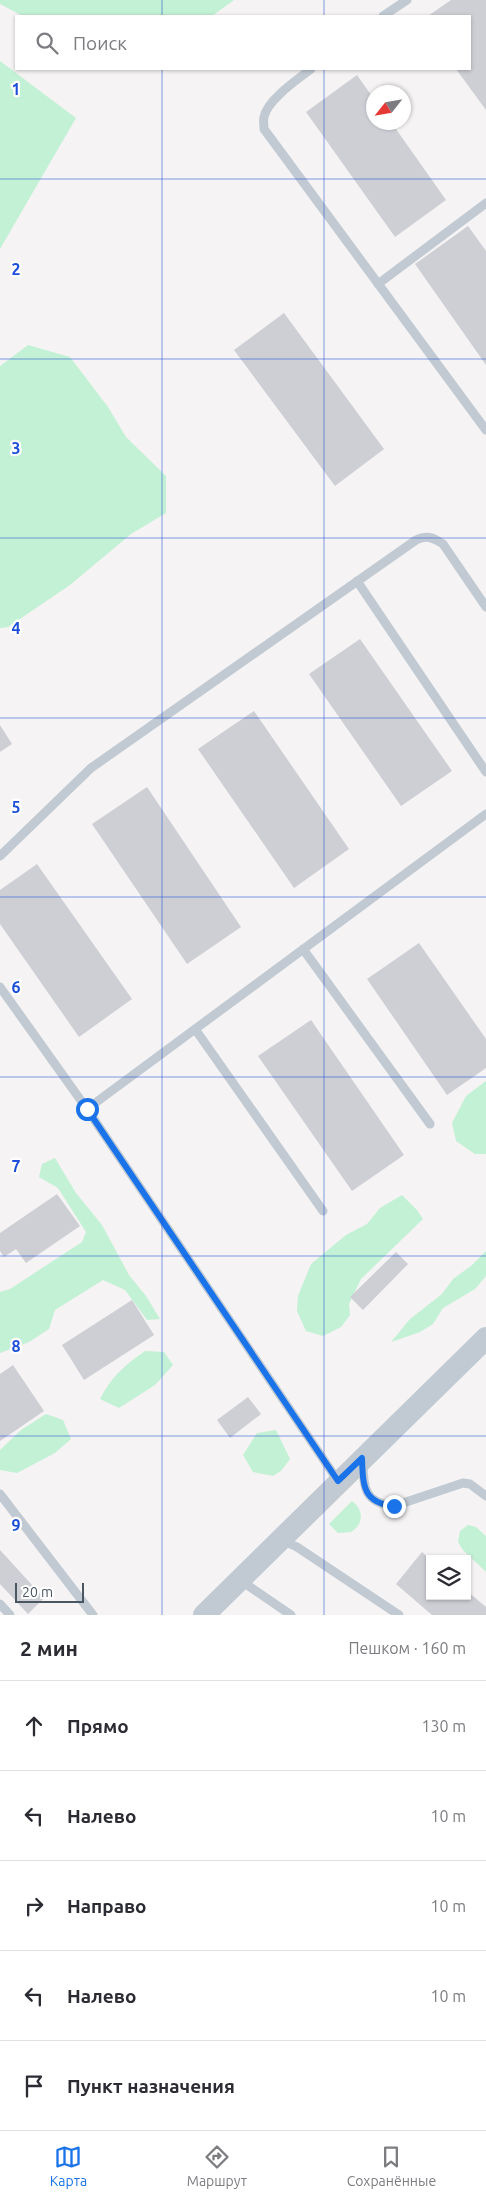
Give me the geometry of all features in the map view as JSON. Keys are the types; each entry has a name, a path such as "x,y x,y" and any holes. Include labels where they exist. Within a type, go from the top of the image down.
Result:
{"street":[{"path":"204,1615 338,1481 486,1338"}],"lane":[{"path":"384,15 407,0"},
{"path":"310,70 288,86 272,103 264,116 264,129 486,430"},
{"path":"378,284 486,203"},
{"path":"0,856 91,768 416,540 425,536 433,538 442,544 486,607"},
{"path":"357,581 486,772"},
{"path":"87,1109 486,814"},
{"path":"303,949 430,1124"},
{"path":"0,988 87,1109 338,1481"},
{"path":"195,1029 323,1211"},
{"path":"362,1458 363,1484 373,1500 384,1505 394,1506 463,1484 470,1484 486,1496"},
{"path":"0,1494 93,1615"},
{"path":"273,1547 288,1543 296,1547 399,1615"},
{"path":"240,1580 291,1615"},
{"path":"0,1604 10,1615"}],"green space":[{"path":"0,0 234,0 213,15 21,15 0,4"},
{"path":"0,61 76,118 0,249"},
{"path":"28,345 70,357 108,407 126,437 166,476 166,513 131,534 70,585 8,627 0,628 0,366"},
{"path":"486,1081 486,1154 475,1154 456,1141 452,1123 466,1096"},
{"path":"55,1158 76,1193 102,1225 129,1275 146,1296 160,1319 147,1320 125,1290 103,1280 55,1310 49,1329 29,1342 0,1353 0,1292 10,1289 82,1242 86,1232 58,1188 39,1177 42,1164"},
{"path":"402,1195 423,1219 361,1279 349,1304 350,1315 341,1327 323,1336 306,1331 297,1311 298,1296 311,1264 346,1235 367,1224 380,1208"},
{"path":"486,1251 486,1276 475,1289 443,1308 433,1324 420,1332 391,1342 410,1319 442,1294 453,1279 471,1266"},
{"path":"145,1351 164,1352 173,1365 155,1385 119,1408 100,1399 119,1372"},
{"path":"46,1414 63,1420 71,1439 55,1453 17,1473 0,1470 0,1450 21,1430"},
{"path":"276,1430 290,1459 281,1471 273,1476 253,1472 243,1455 257,1433"},
{"path":"352,1501 359,1509 360,1521 351,1532 338,1533 329,1524"},
{"path":"468,1525 476,1527 486,1536 486,1572 471,1558 471,1555 463,1550 458,1542 460,1531"}],"building":[{"path":"451,0 486,0 486,110 457,70 471,70 471,15 429,15"},
{"path":"357,75 366,88 366,130 397,130 446,200 395,237 306,112"},
{"path":"468,226 486,251 486,365 415,264"},
{"path":"284,313 384,449 335,486 234,350"},
{"path":"360,639 452,771 401,806 309,674"},
{"path":"254,711 349,849 294,888 198,749"},
{"path":"0,725 12,744 0,752"},
{"path":"147,787 241,927 187,964 92,824"},
{"path":"37,864 132,999 79,1037 0,924 0,890"},
{"path":"419,943 486,1039 486,1068 447,1095 367,979"},
{"path":"311,1020 404,1155 352,1191 258,1056"},
{"path":"57,1194 80,1226 26,1263 16,1249 4,1257 0,1251 0,1233"},
{"path":"396,1252 408,1264 363,1310 350,1297"},
{"path":"132,1300 154,1335 84,1380 62,1345"},
{"path":"13,1365 44,1411 0,1441 0,1374"},
{"path":"248,1397 261,1414 230,1438 217,1420"},
{"path":"0,1550 44,1598 28,1614 0,1584"},
{"path":"422,1552 426,1556 426,1600 471,1600 471,1594 486,1607 486,1615 432,1615 396,1584"}],"route":[{"path":"87,1109 338,1481 362,1458 363,1484 368,1493 373,1500 384,1505 394,1506"}]}
